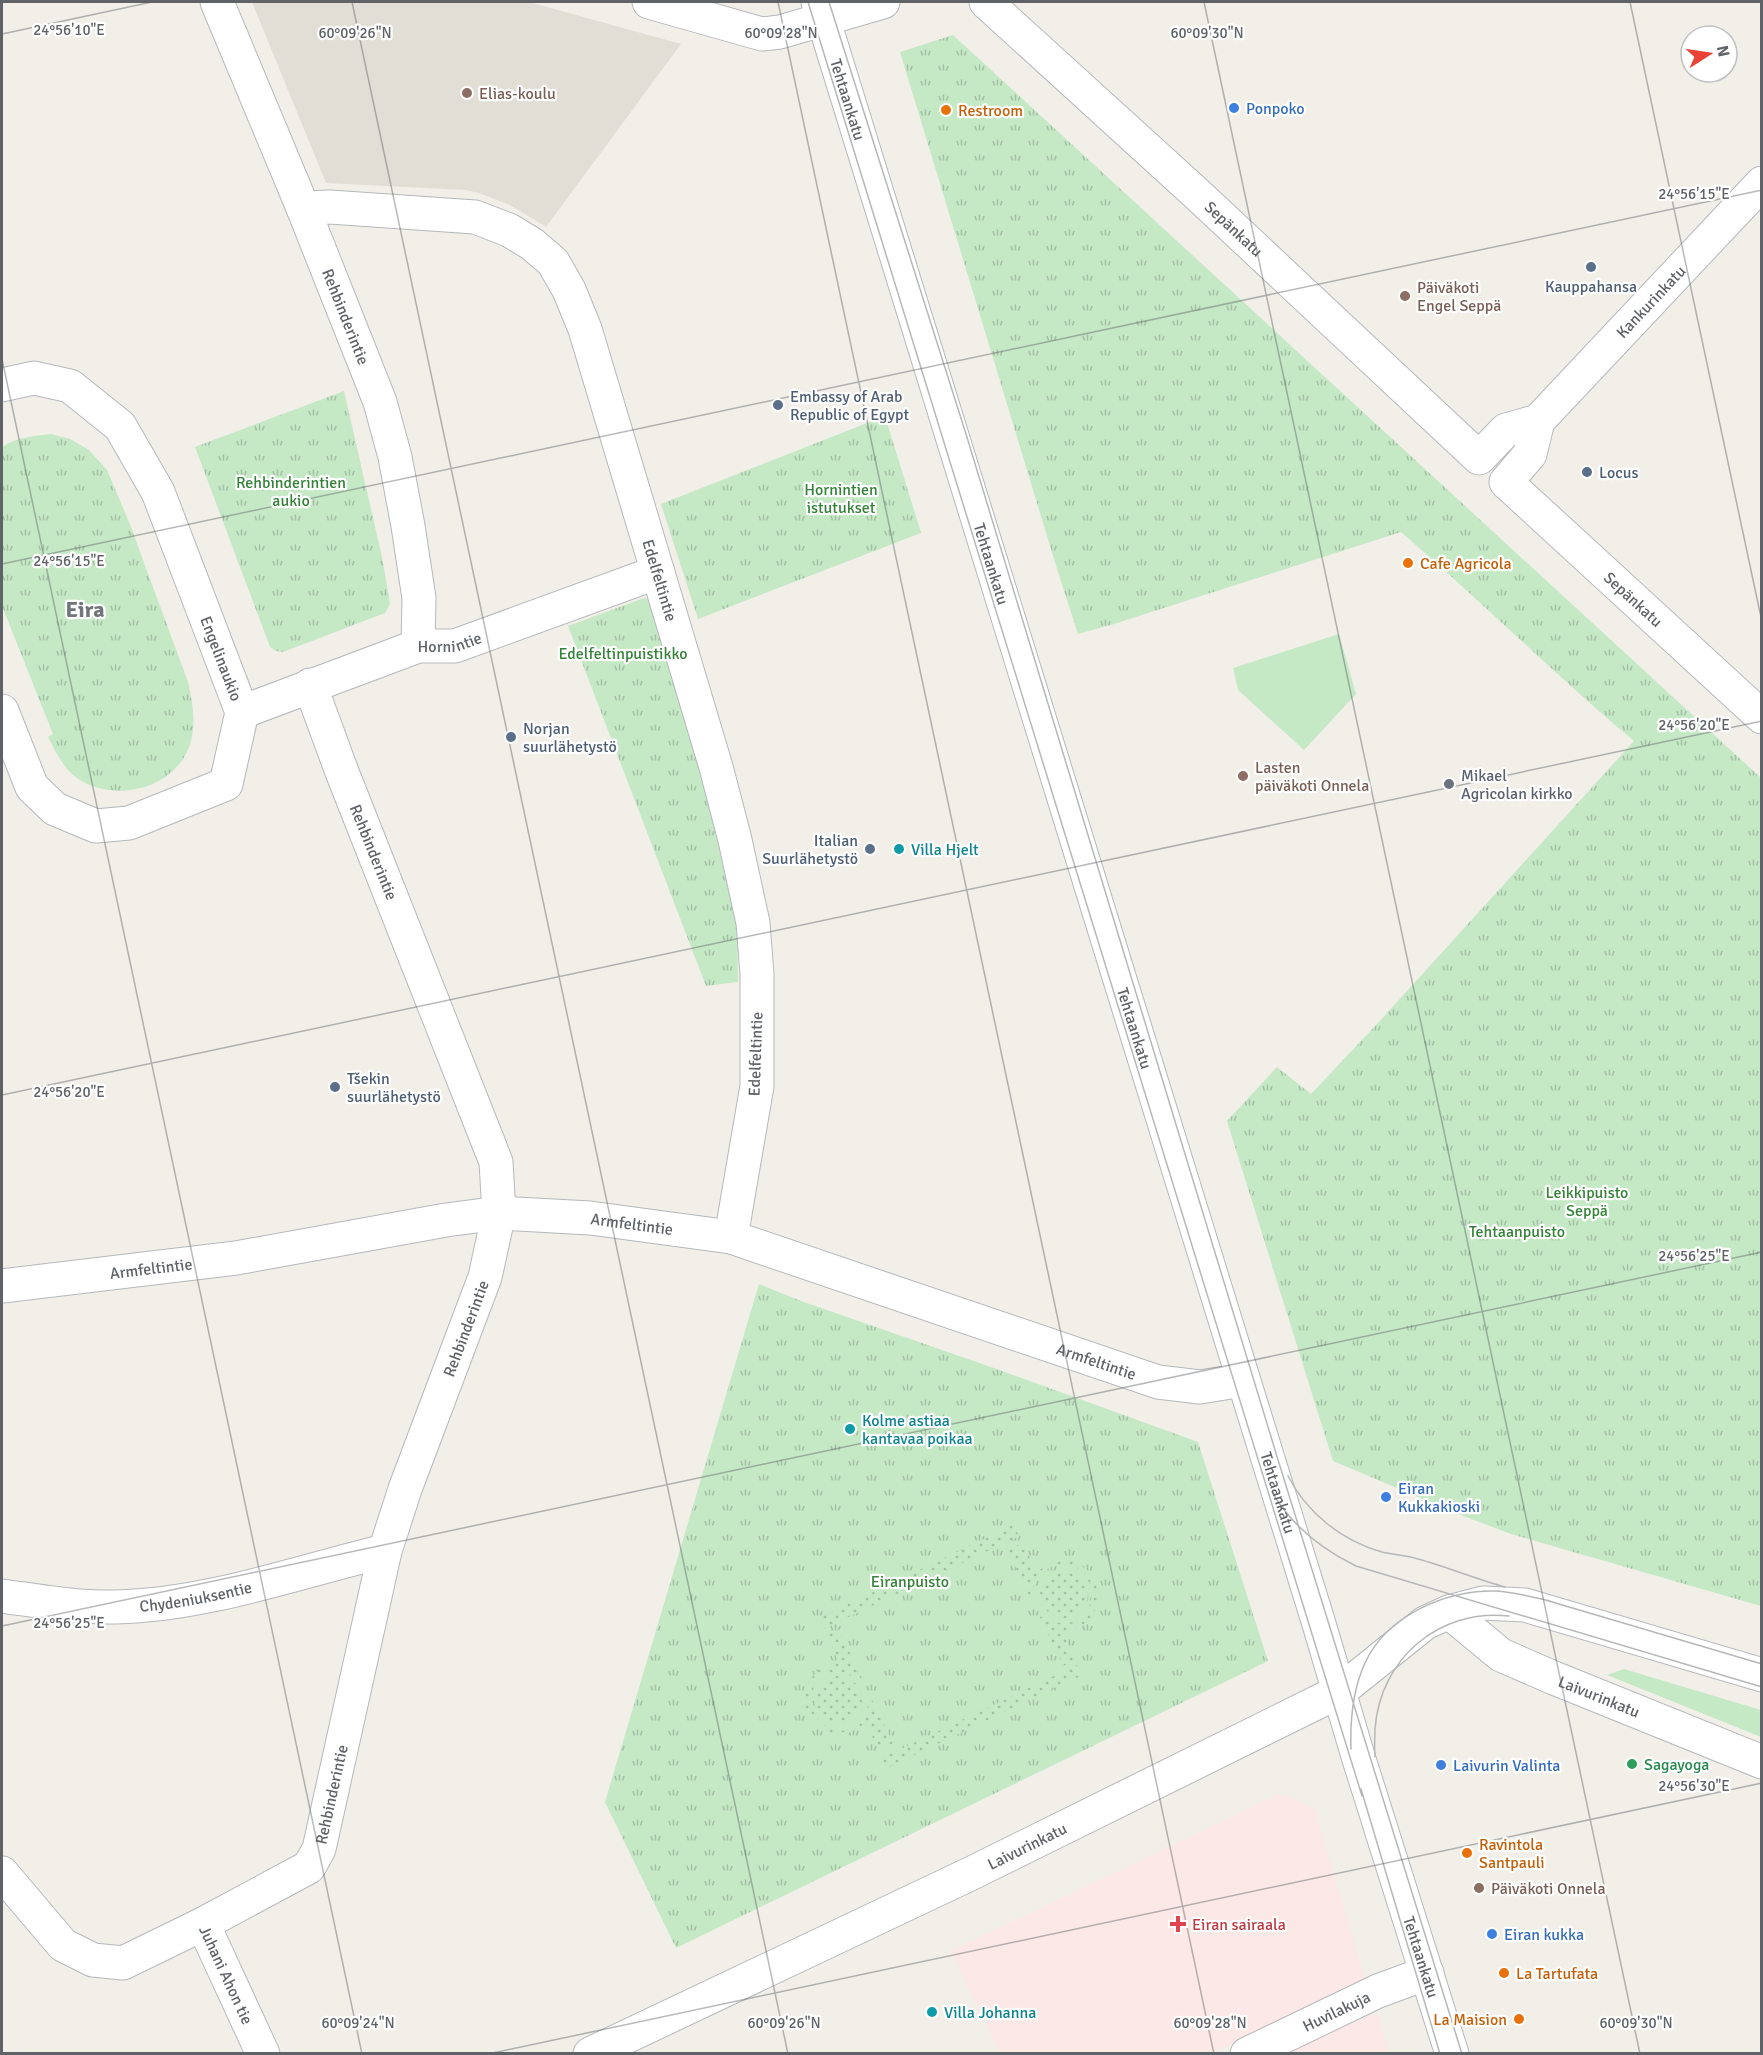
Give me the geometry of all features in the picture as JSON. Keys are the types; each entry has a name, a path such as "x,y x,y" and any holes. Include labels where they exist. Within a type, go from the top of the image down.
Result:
{"street":[{"name":"Rehbinderintie","path":"217,2 303,207 381,402 395,457 419,598 418,646"},
{"path":"649,2 762,34 780,32 821,10 883,2"},
{"name":"Sepänkatu","path":"986,2 1197,194 1479,458 1506,430 1538,421"},
{"name":"Tehtaankatu","path":"821,10 1452,2054"},
{"name":"Kankurinkatu","path":"1506,482 1530,454 1538,421 1761,183"},
{"name":"Edelfeltintie","path":"303,207 475,217 509,230 532,244 552,262 569,290 585,329 716,767 753,923 757,974 757,1086 731,1237"},
{"name":"Engelinaukio","path":"2,385 34,378 70,386 120,426 158,492 242,712 226,784 129,823 96,826 55,809 32,787 2,711"},
{"name":"Sepänkatu","path":"1506,482 1761,717"},
{"name":"Hornintie","path":"242,712 418,646 455,646 658,572"},
{"name":"Rehbinderintie","path":"203,1924 309,1867 319,1849 386,1551 405,1489 479,1296 499,1213 496,1162 310,685"},
{"name":"Armfeltintie","path":"2,1286 236,1258 446,1220 499,1213 590,1218 731,1237 1158,1382 1200,1387 1243,1380"},
{"name":"Chydeniuksentie","path":"2,1596 60,1604 115,1607 170,1602 247,1586 386,1551"},
{"name":"Laivurinkatu","path":"590,2054 972,1873 1339,1692 1425,1623 1449,1612 1483,1603 1525,1605 1761,1676"},
{"name":"Laivurinkatu","path":"1449,1612 1501,1655 1761,1762"},
{"name":"Juhani Ahon tie","path":"2,1873 63,1945 93,1960 123,1963 203,1924 263,2054"},
{"name":"Huvilakuja","path":"1247,2054 1378,1991 1427,1973"}],"shaded area":[{"name":"Elias-koulu","path":"252,2 529,2 681,44 546,227 510,205 465,190 326,183"},
{"name":"Eiran sairaala","path":"1277,1795 1286,1795 1314,1809 1365,1979 1331,1996 1345,2026 1372,2014 1378,2016 1389,2053 1262,2053 1248,2036 1211,2053 1000,2053 951,1951"}],"green space":[{"name":"Tehtaanpuisto","path":"953,35 1761,778 1761,1606 1511,1534 1333,1461 1227,1121 1277,1067 1311,1094 1634,741 1401,532 1078,634 900,52"},
{"name":"Rehbinderintien aukio","path":"344,391 382,557 390,604 385,613 283,652 276,651 270,647 195,447"},
{"name":"Hornintien istutukset","path":"885,416 921,533 698,619 661,504"},
{"path":"51,434 70,439 89,450 107,470 129,522 188,682 193,709 193,727 186,754 177,767 165,777 137,789 106,790 77,778 64,765 48,737 53,734 2,606 2,448 19,439"},
{"name":"Edelfeltinpuistikko","path":"644,598 650,599 702,773 737,929 738,982 706,986 568,626"},
{"path":"1339,634 1356,694 1304,750 1238,690 1233,668"},
{"name":"Eiranpuisto","path":"759,1284 1198,1442 1268,1661 676,1948 605,1802"},
{"path":"1013,1525 1019,1536 823,1629 819,1618"},
{"path":"1023,1543 1037,1573 1050,1563 1063,1560 1076,1563 1094,1580 1098,1593 1096,1607 1086,1622 1063,1633 1075,1660 1063,1666 1039,1616 1059,1623 1077,1622 1087,1610 1091,1598 1090,1586 1085,1576 1077,1568 1067,1564 1056,1565 1042,1574 1030,1597 1007,1550"},
{"path":"1059,1570 1069,1570 1081,1577 1088,1589 1088,1599 1081,1611 1069,1618 1059,1618 1044,1607 1040,1599 1040,1589 1051,1574"},
{"path":"839,1629 862,1679 843,1672 825,1673 815,1685 811,1697 813,1709 818,1719 826,1727 836,1731 847,1730 858,1723 871,1698 893,1743 878,1750 866,1721 853,1731 840,1734 827,1732 816,1725 808,1715 805,1702 806,1689 816,1672 838,1661 827,1635"},
{"path":"1077,1665 1082,1675 887,1768 882,1758"},
{"path":"1624,1669 1761,1710 1761,1737 1607,1675"},
{"path":"833,1676 843,1676 855,1683 862,1695 862,1705 855,1717 843,1724 833,1724 818,1713 814,1705 814,1695 825,1680"}],"tram line":[{"path":"808,2 1362,1796"},
{"path":"829,2 966,434 1279,1463 1462,2054"},
{"path":"1288,1476 1305,1502 1327,1524 1353,1541 1382,1552 1414,1558 1505,1587"},
{"path":"1272,1492 1289,1516 1308,1535 1331,1552 1356,1566 1762,1687"},
{"path":"1351,1749 1353,1705 1361,1673 1375,1646 1403,1619 1438,1601 1477,1592 1496,1591 1550,1601"},
{"path":"1542,1599 1762,1664"},
{"path":"1375,1757 1375,1729 1379,1704 1388,1681 1401,1660 1418,1643 1437,1630 1459,1620 1483,1616 1509,1616"},
{"path":"1361,1789 1440,2054"}],"place":[{"name":"Elias-koulu","path":"467,93"},
{"name":"Ponpoko","path":"1234,108"},
{"name":"Restroom","path":"946,110"},
{"name":"Kauppahansa","path":"1591,267"},
{"name":"Päiväkoti Engel Seppä","path":"1405,296"},
{"name":"Embassy of Arab Republic of Egypt","path":"778,405"},
{"name":"Locus","path":"1587,472"},
{"name":"Cafe Agricola","path":"1408,563"},
{"name":"Norjan suurlähetystö","path":"511,737"},
{"name":"Lasten päiväkoti Onnela","path":"1243,776"},
{"name":"Mikael Agricolan kirkko","path":"1449,784"},
{"name":"Italian Suurlähetystö","path":"870,849"},
{"name":"Villa Hjelt","path":"899,849"},
{"name":"Tšekin suurlähetystö","path":"335,1087"},
{"name":"Kolme astiaa kantavaa poikaa","path":"850,1429"},
{"name":"Eiran Kukkakioski","path":"1386,1497"},
{"name":"Sagayoga","path":"1632,1764"},
{"name":"Laivurin Valinta","path":"1441,1765"},
{"name":"Ravintola Santpauli","path":"1467,1853"},
{"name":"Päiväkoti Onnela","path":"1479,1888"},
{"name":"Eiran sairaala","path":"1178,1924"},
{"name":"Eiran kukka","path":"1492,1934"},
{"name":"La Tartufata","path":"1504,1973"},
{"name":"Villa Johanna","path":"932,2012"},
{"name":"La Maision","path":"1519,2019"}],"district":[{"name":"Eira","path":"85,609"}],"park label":[{"name":"Leikkipuisto Seppä","path":"1587,1201"}]}
